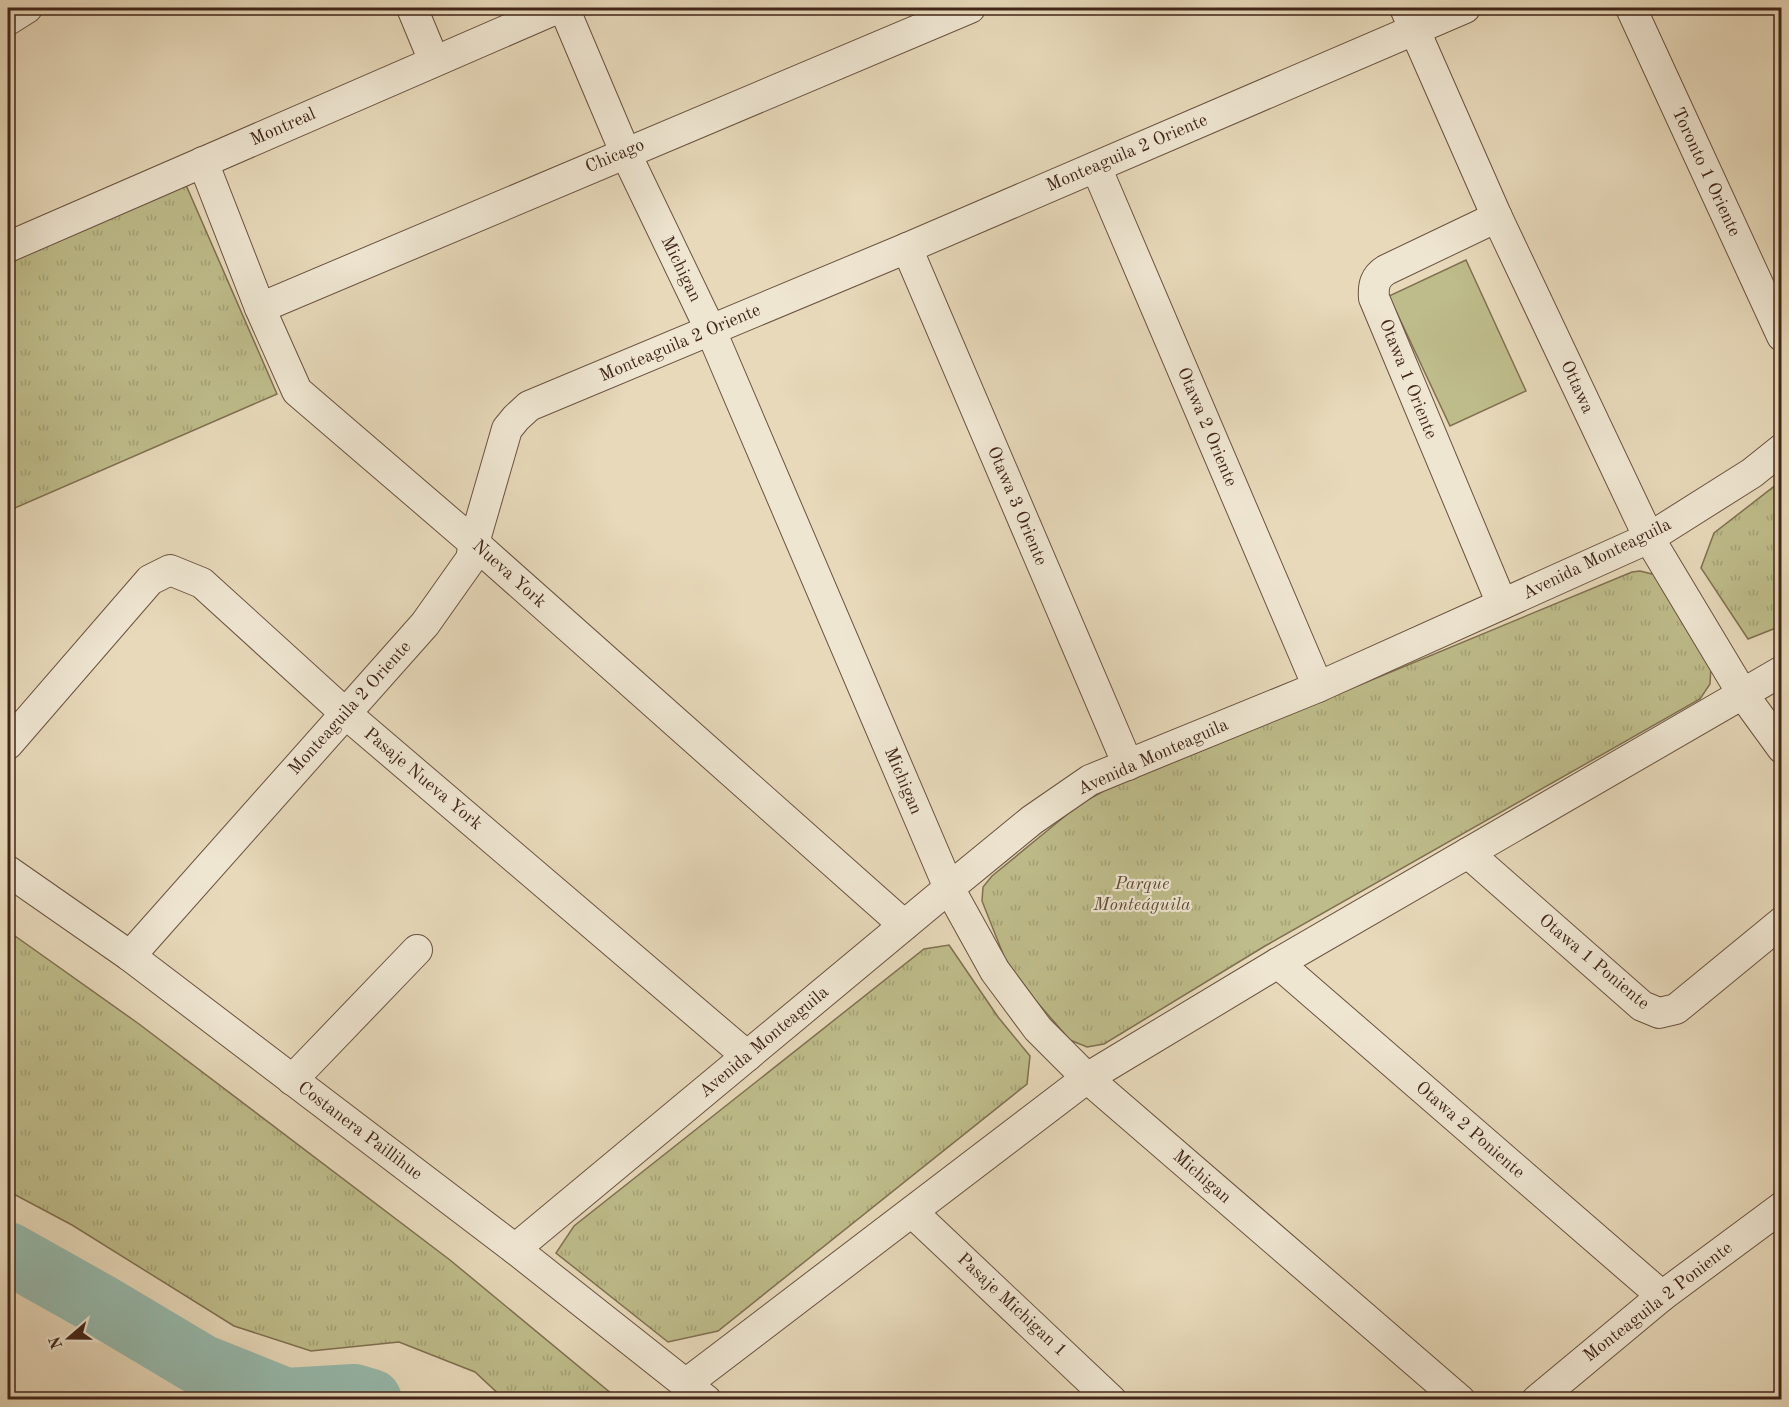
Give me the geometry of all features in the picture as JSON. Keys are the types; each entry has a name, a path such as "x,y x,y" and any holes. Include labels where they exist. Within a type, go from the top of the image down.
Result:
{"street":[{"path":"8,20 27,8"},
{"path":"412,8 434,61"},
{"name":"Montreal","path":"8,247 558,8"},
{"name":"Michigan","path":"564,8 625,152 711,331 949,888 1001,979 1038,1029 1087,1078 1460,1400"},
{"name":"Chicago","path":"260,308 970,8"},
{"name":"Monteaguila 2 Oriente","path":"130,956 425,624 471,559 507,429 529,406 711,331 1096,166 1410,18 1465,8"},
{"name":"Toronto 1 Oriente","path":"1631,8 1782,336"},
{"name":"Ottawa","path":"1410,18 1497,218 1649,538 1742,693 1782,748"},
{"name":"Nueva York","path":"202,162 260,308 297,391 474,543 904,925"},
{"name":"Otawa 2 Oriente","path":"1096,166 1318,687"},
{"name":"Otawa 1 Oriente","path":"1497,218 1381,274 1374,284 1373,291 1502,604"},
{"name":"Otawa 3 Oriente","path":"907,248 1128,765"},
{"name":"Avenida Monteaguila","path":"515,1250 1032,820 1090,780 1318,687 1649,538 1752,472 1782,449"},
{"name":"Pasaje Nueva York","path":"8,744 150,580 170,570 202,583 345,713 747,1056"},
{"path":"696,1391 912,1212 1087,1078 1278,963 1782,670"},
{"name":"Otawa 1 Poniente","path":"1468,853 1642,1006 1659,1013 1676,1009 1782,922"},
{"name":"Costanera Paillihue","path":"8,871 130,956 696,1391"},
{"path":"292,1080 417,950"},
{"name":"Otawa 2 Poniente","path":"1278,963 1662,1296"},
{"name":"Monteaguila 2 Poniente","path":"1537,1400 1662,1296 1782,1207"},
{"name":"Pasaje Michigan 1","path":"912,1212 1111,1400"}],"green space":[{"path":"186,185 277,394 8,511 8,263"},
{"path":"1466,260 1526,391 1450,426 1389,296"},
{"path":"1781,481 1781,626 1748,639 1701,568 1714,533"},
{"name":"Parque Monteáguila","path":"1640,571 1656,575 1711,666 1710,684 1700,699 1265,946 1104,1044 1087,1047 1070,1040 1036,1001 1005,959 982,901 983,887 992,876 1087,800 1632,572"},
{"path":"8,931 139,1024 450,1260 618,1399 504,1399 475,1372 399,1342 311,1351 234,1326 72,1225 8,1191"},
{"path":"949,945 998,1017 1030,1056 1027,1084 718,1331 668,1342 556,1253 574,1226 924,949"}],"waterway":[{"path":"8,1253 201,1365 286,1399 354,1395 371,1400"}]}
